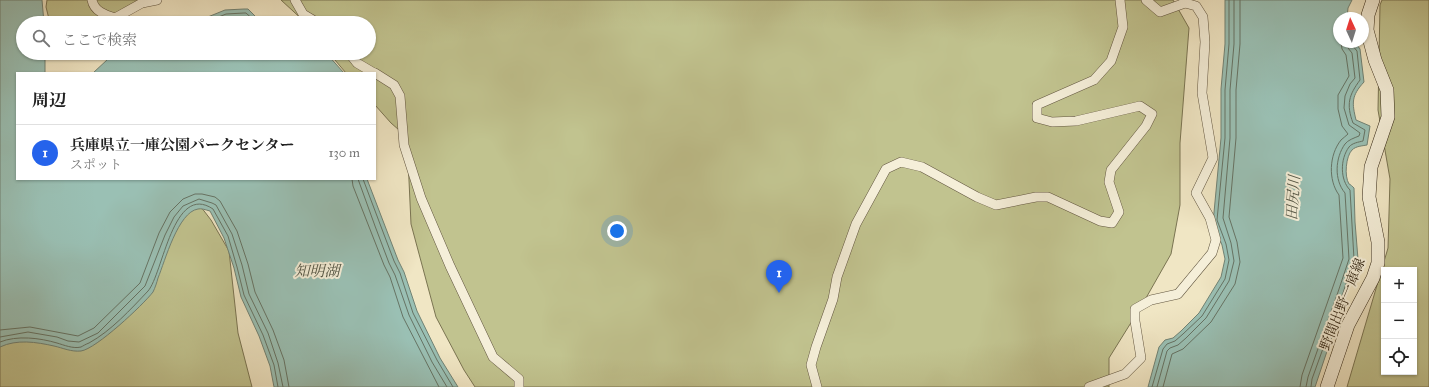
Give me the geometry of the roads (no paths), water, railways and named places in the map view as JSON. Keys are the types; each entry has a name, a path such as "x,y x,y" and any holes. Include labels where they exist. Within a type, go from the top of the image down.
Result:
{"main road":[{"name":"野間出野一庫線","path":"1327,387 1348,325 1378,263 1378,242 1369,197 1371,167 1388,117 1387,90 1374,60 1367,30 1368,15 1373,0"}],"street":[{"path":"92,0 93,5 102,14 108,16"},
{"path":"119,16 142,3 157,0"},
{"path":"295,0 303,14 306,16"},
{"path":"817,387 811,365 833,299 837,276 856,224 886,169 901,162 922,167 977,197 996,205 1036,197 1048,197 1100,221 1112,223 1119,212 1109,182 1111,170 1146,126 1152,114 1140,106 1076,121 1052,122 1037,118 1037,105 1094,80 1112,62 1123,27 1120,0"},
{"path":"1089,387 1126,374 1141,358 1135,322 1135,309 1151,300 1178,294 1212,253 1216,240 1210,218 1196,193 1213,158 1202,93 1205,42 1204,17 1196,6 1184,1 1160,12 1146,0"},
{"path":"355,60 357,63 373,72"},
{"path":"376,74 394,85 400,96 404,145 421,198 450,266 493,358 519,379 519,387"}],"water":[{"name":"知明湖","path":"0,0 42,0 43,16 16,16 16,60 45,60 45,72 16,72 16,180 367,180 404,272 417,311 440,358 458,387 274,387 270,366 259,336 241,297 234,268 224,238 210,211 201,209 191,212 178,228 168,249 153,292 130,316 97,343 81,351 33,342 6,344 0,347"},
{"name":"田尻川","path":"1225,0 1352,0 1348,12 1333,12 1333,48 1360,49 1364,82 1357,91 1353,104 1356,120 1370,126 1367,145 1357,147 1352,150 1348,157 1346,166 1347,180 1354,188 1358,259 1315,387 1148,387 1159,347 1165,340 1173,338 1199,313 1221,277 1225,259 1222,245 1213,223 1221,138 1221,89 1225,44"},
{"path":"248,9 255,16 210,16 225,10"},
{"path":"107,60 332,60 343,72 94,72"}],"place":[{"name":"兵庫県立一庫公園パークセンター","path":"779,293"}]}
